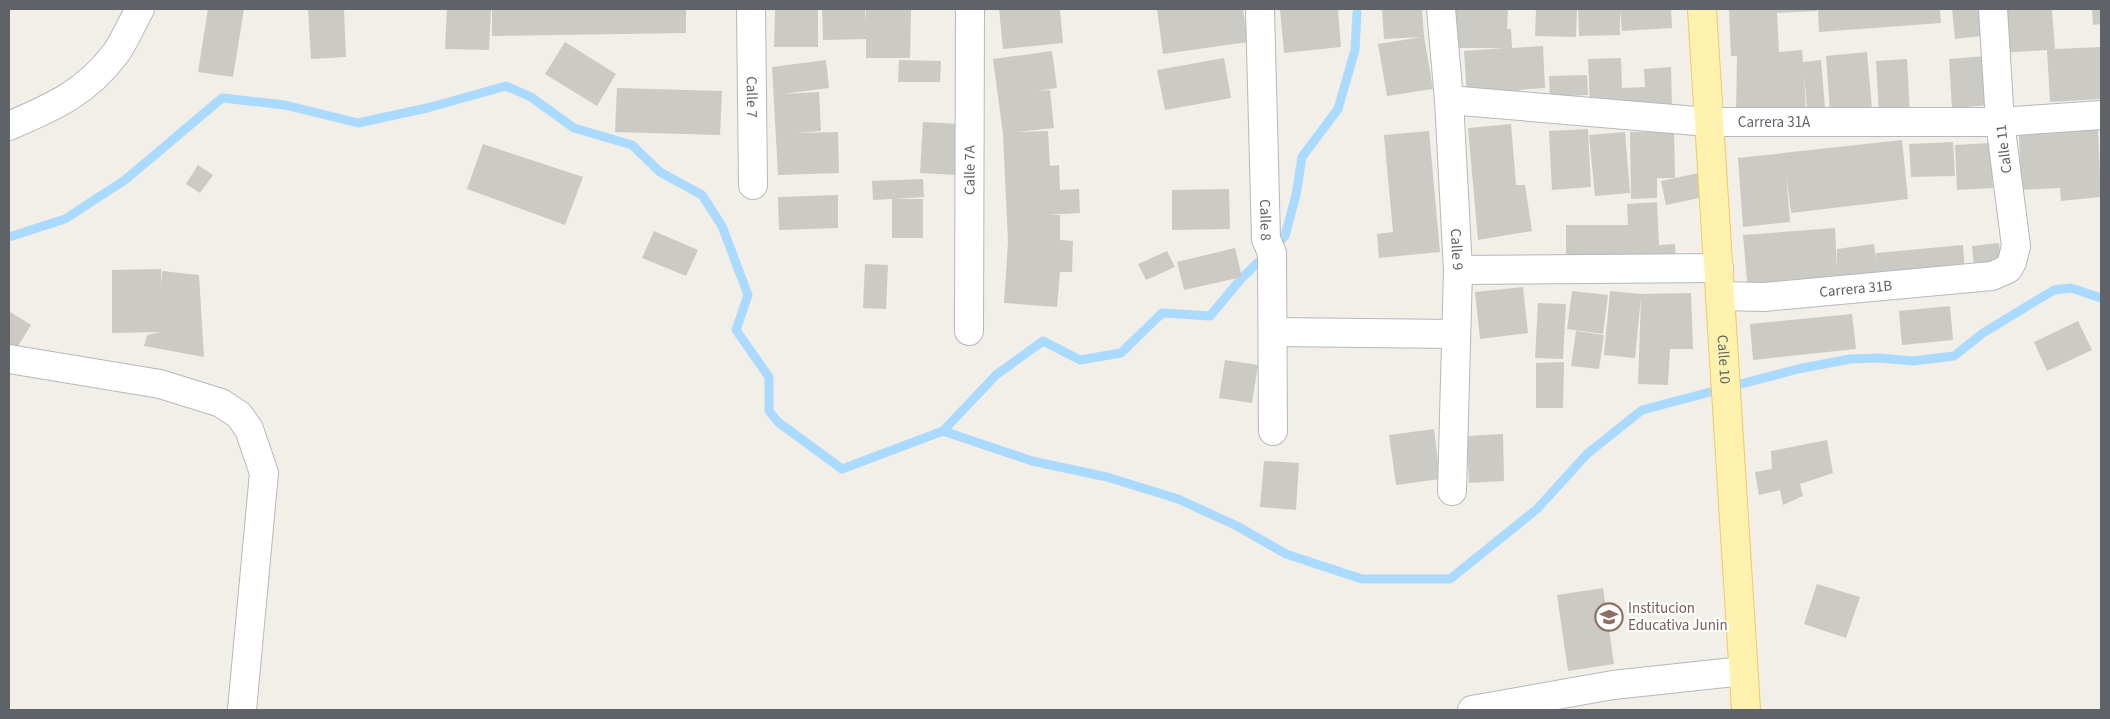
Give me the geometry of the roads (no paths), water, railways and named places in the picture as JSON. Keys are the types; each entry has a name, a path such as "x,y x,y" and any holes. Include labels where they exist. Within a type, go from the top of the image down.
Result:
{"main road":[{"name":"Calle 10","path":"1702,9 1746,710"}],"street":[{"path":"9,126 72,96 100,72 117,52 140,9"},
{"name":"Calle 7","path":"751,9 753,185"},
{"name":"Calle 7A","path":"969,331 970,9"},
{"name":"Calle 8","path":"1260,9 1273,332 1274,431"},
{"name":"Calle 9","path":"1441,9 1449,100 1458,270 1452,491"},
{"name":"Calle 11","path":"1992,276 2008,269 2016,246 2000,122 1993,9"},
{"name":"Carrera 31A","path":"1449,100 1708,122 2000,122 2101,115"},
{"path":"1458,270 1719,268"},
{"name":"Carrera 31B","path":"1720,296 1764,297 1992,276"},
{"path":"1273,332 1456,334"},
{"path":"9,359 160,384 221,403 239,415 249,428 264,473 242,710"},
{"path":"1472,710 1613,685 1743,671"}],"waterway":[{"path":"943,431 996,375 1043,341 1080,360 1121,353 1162,313 1210,316 1241,279 1285,236 1296,195 1302,157 1338,109 1355,50 1357,13"},
{"path":"9,237 65,219 125,180 222,98 285,105 358,123 427,108 506,86 531,97 574,128 632,145 660,172 702,195 722,226 748,295 736,330 769,377 769,411 778,422 842,469 943,431 1032,461 1107,477 1178,499 1237,526 1286,554 1362,579 1450,579 1537,509 1587,454 1642,410 1798,369 1850,359 1880,358 1913,361 1954,356 1983,333 2054,290 2071,288 2101,298"}],"place":[{"name":"Institucion Educativa Junin","path":"1609,617"}]}
